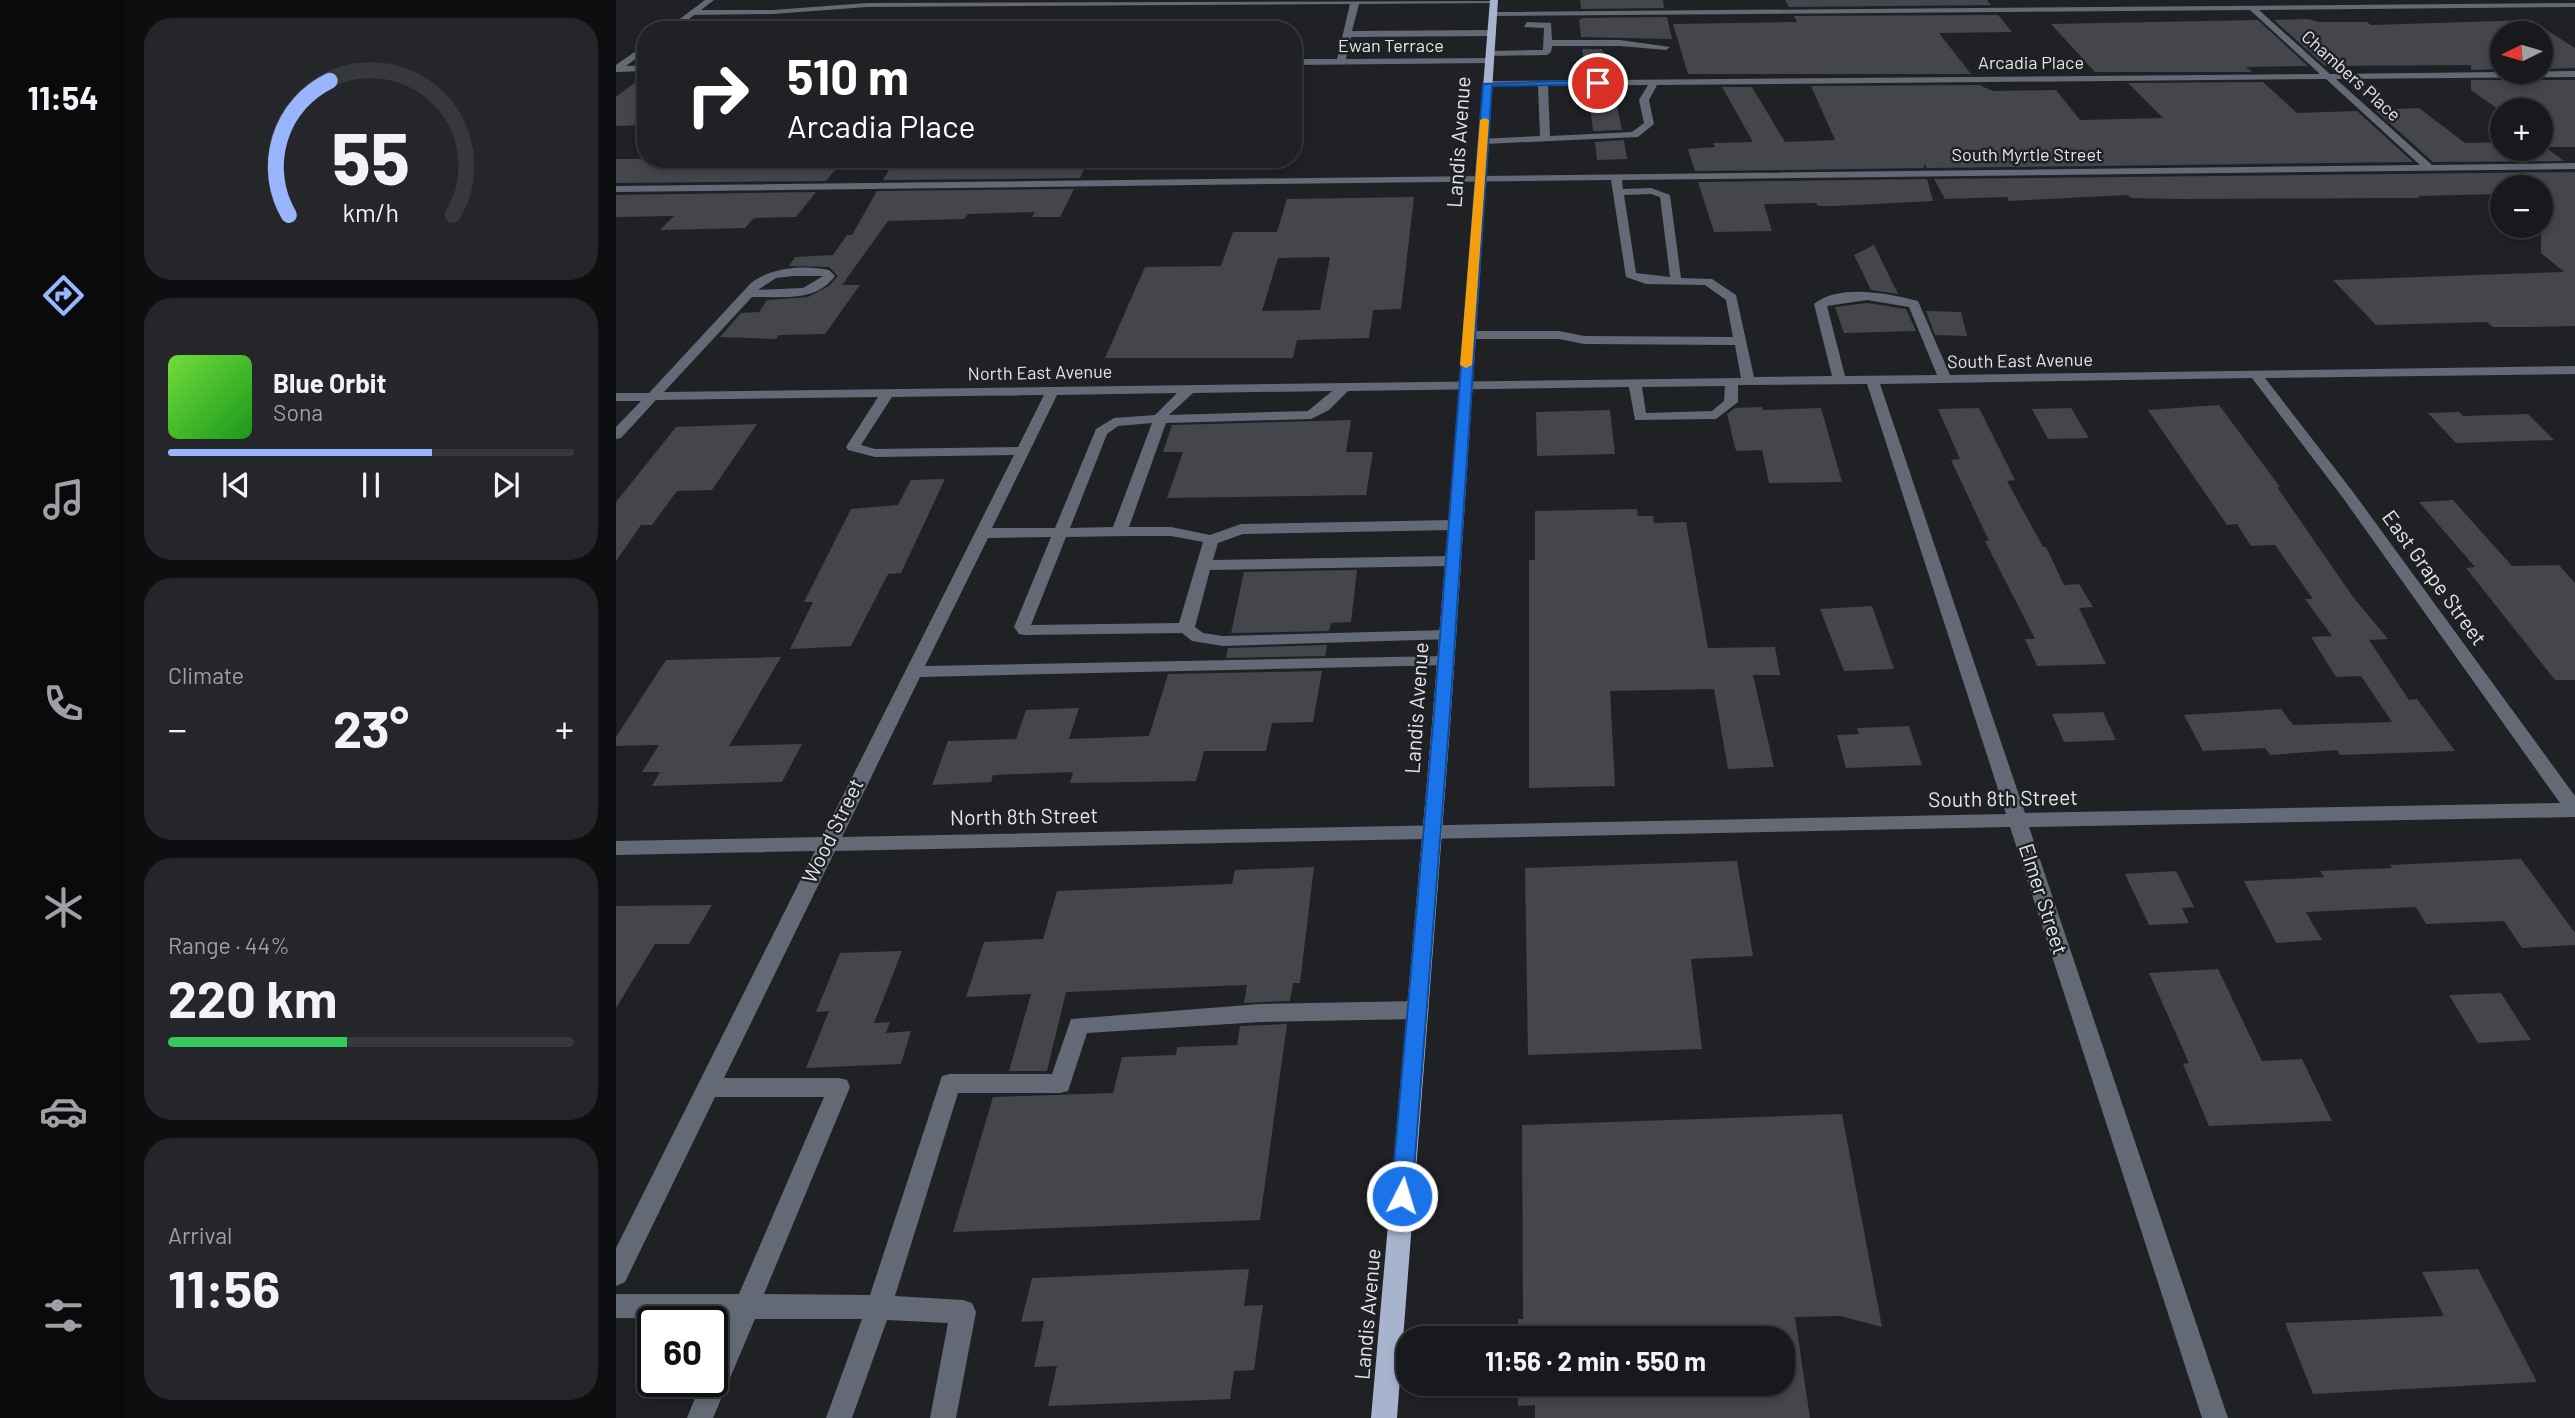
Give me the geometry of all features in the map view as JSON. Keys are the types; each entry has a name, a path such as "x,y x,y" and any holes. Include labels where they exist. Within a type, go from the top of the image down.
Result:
{"main road":[{"name":"Landis Avenue","path":"1384,1418 1433,831 1453,525 1494,0"}],"street":[{"path":"681,21 710,0"},
{"path":"692,13 773,12 867,5 1494,0"},
{"path":"1728,0 1732,11"},
{"path":"1341,62 1355,2"},
{"path":"1348,34 1625,12 2475,3 2575,5"},
{"name":"Chambers Place","path":"2251,7 2430,168"},
{"path":"1520,25 1619,23 1625,20 1625,12"},
{"path":"1492,24 1506,25"},
{"path":"1548,25 1548,43 1620,43 1667,47"},
{"name":"Ewan Terrace","path":"1302,62 1490,57 1547,52 1548,43"},
{"path":"616,69 637,54"},
{"path":"616,61 627,61"},
{"path":"616,69 637,68"},
{"name":"Arcadia Place","path":"1488,84 2575,74"},
{"path":"1483,141 1634,135 1649,124 1644,100 1652,90 1653,82"},
{"path":"1543,83 1545,139"},
{"name":"South Myrtle Street","path":"616,189 2575,166"},
{"path":"1616,176 1630,275 1646,280 1708,282 1732,298 1748,381"},
{"path":"1618,192 1651,191 1665,195 1675,281"},
{"path":"616,435 761,280 785,272 825,272 829,276 820,287 809,292 749,294"},
{"path":"1839,380 1820,304 1835,298 1889,298 1914,304 1945,379"},
{"path":"1469,335 1559,335 1584,340 1740,341"},
{"name":"South East Avenue","path":"1464,384 2575,370"},
{"name":"East Grape Street","path":"2255,374 2348,495 2575,809"},
{"name":"Elmer Street","path":"1872,380 2216,1418"},
{"path":"1635,383 1640,417 1716,415 1731,402 1732,382"},
{"name":"North East Avenue","path":"616,397 1464,384"},
{"path":"1345,386 1324,407 1311,415 1161,419 1114,422 1105,426 1022,627 1025,630 1186,628 1198,637 1223,642 1447,635"},
{"path":"1119,531 1166,408 1191,388"},
{"name":"Wood Street","path":"616,1274 1053,390"},
{"path":"888,393 853,447 875,453 1023,451"},
{"path":"982,533 1169,531 1210,540 1241,529 1453,525"},
{"path":"1186,628 1210,540"},
{"path":"1204,565 1451,561"},
{"path":"912,672 1445,661"},
{"name":"South 8th Street","path":"1433,831 2018,822 2575,809"},
{"name":"North 8th Street","path":"616,848 1433,831"},
{"path":"839,1418 879,1307 950,1083 1060,1084 1079,1025 1260,1013 1418,1010"},
{"path":"700,1418 839,1087 707,1088"},
{"path":"616,1306 879,1307 963,1312 943,1418"}],"building":[{"path":"1580,0 1663,0 1664,8 1581,9"},
{"path":"1785,0 1987,0 1991,5 1789,7"},
{"path":"1998,15 2012,32 1939,33 1971,74 1688,74 1673,24 1797,22 1794,16"},
{"path":"1667,17 1672,39 1581,37 1579,20 1583,18"},
{"path":"2258,20 2308,66 2246,67 2252,72 2095,72 2051,24"},
{"path":"2274,20 2367,22 2371,25 2490,21 2490,69 2471,70 2471,65 2325,66"},
{"path":"2553,34 2575,48 2575,68 2553,69"},
{"path":"1582,49 1602,49 1610,77 1586,78"},
{"path":"2471,80 2490,80 2490,84 2553,84 2553,80 2575,80 2575,147 2553,147 2553,98 2490,98 2490,103 2471,90"},
{"path":"637,81 637,125 616,126 616,97"},
{"path":"2263,82 2297,113 2357,111 2413,162 1927,168 1924,163 1924,168 1695,171 1688,149 1715,147 1713,143 1753,142 1722,87 1752,87 1785,142 1835,140 1811,86 1979,85 1993,91 2056,90 2080,120 2163,118 2128,83"},
{"path":"1588,88 1613,88 1622,130 1593,131"},
{"path":"2419,108 2465,143 2490,142 2490,161 2553,161 2553,153 2564,161 2433,162 2375,110"},
{"path":"1624,140 1627,159 1597,160 1595,142"},
{"path":"616,159 637,159 637,168 837,168 826,181 616,183"},
{"path":"890,168 1085,168 1080,178 883,180"},
{"path":"2575,172 2575,326 2493,327 2487,322 2376,325 2333,280 2564,272 2541,253 2541,238 2553,238 2553,175 2490,175 2490,194 2418,196 2420,198 2181,199 2131,198 2128,195 2009,201 2007,197 1945,199 1934,179"},
{"path":"1927,179 1933,201 1835,206 1818,206 1816,203 1764,204 1772,231 1714,232 1698,182"},
{"path":"1074,189 1060,217 1032,217 1035,212 968,214 964,219 888,221 842,285 860,285 825,334 779,335 776,339 720,337 741,313 759,312 767,300 808,297 829,286 838,276 829,267 789,266 795,257 833,255 847,235 852,235 877,191"},
{"path":"816,192 796,217 754,218 745,228 660,230 674,216 616,217 616,195"},
{"path":"1414,197 1401,309 1373,310 1369,338 1297,340 1293,358 1105,358 1145,267 1221,266 1233,232 1277,232 1287,199","holes":["1330,257 1320,310 1262,311 1278,258"]},
{"path":"1874,245 1898,294 1871,290 1854,255"},
{"path":"1867,303 1906,309 1916,331 1844,333 1835,307"},
{"path":"1926,311 1961,312 1967,336 1935,335"},
{"path":"2219,405 2280,487 2277,487 2353,597 2388,639 2369,640 2409,700 2417,699 2455,751 2340,755 2337,750 2270,755 2265,748 2203,751 2184,715 2281,709 2293,725 2392,722 2361,676 2336,677 2311,637 2332,636 2305,599 2313,599 2275,545 2251,546 2237,524 2227,525 2148,410"},
{"path":"1762,407 1763,410 1821,408 1842,482 1769,483 1762,450 1736,451 1727,414 1735,408"},
{"path":"1979,408 2015,480 2007,481 2043,547 2046,547 2064,585 2079,584 2093,607 2079,608 2106,664 2037,666 2025,639 2035,639 1985,541 1989,541 1951,460 1960,459 1938,409"},
{"path":"2071,408 2089,438 2048,439 2032,409"},
{"path":"1610,410 1615,454 1537,456 1536,412"},
{"path":"2459,412 2463,416 2528,414 2554,440 2456,443 2428,413"},
{"path":"1351,420 1346,452 1373,452 1366,495 1167,498 1183,452 1163,452 1172,425"},
{"path":"757,424 712,490 677,491 652,525 641,525 616,561 616,502 676,427"},
{"path":"945,479 901,573 888,574 851,646 790,649 813,602 804,602 851,509 898,505 911,480"},
{"path":"2453,500 2512,566 2559,565 2575,583 2575,680 2555,680 2466,568 2475,567 2419,502"},
{"path":"1637,509 1638,516 1653,516 1654,523 1686,522 1708,648 1775,647 1780,675 1753,675 1774,767 1728,769 1714,689 1610,691 1615,786 1529,788 1529,560 1535,560 1535,511"},
{"path":"1357,570 1351,622 1331,623 1329,631 1231,633 1244,572"},
{"path":"1872,606 1894,669 1844,671 1820,609"},
{"path":"1327,645 1325,656 1226,658 1228,648"},
{"path":"781,657 729,746 802,744 782,782 652,786 660,772 642,772 659,745 616,746 616,737 666,660"},
{"path":"1322,671 1313,722 1272,723 1266,751 1204,751 1196,781 1070,783 1073,772 993,775 991,782 932,785 948,741 1016,739 1026,710 1079,708 1069,739 1149,736 1168,674"},
{"path":"2103,712 2116,740 2064,742 2052,714"},
{"path":"1909,726 1922,765 1846,768 1837,735 1859,734 1857,728"},
{"path":"2521,859 2575,933 2575,945 2522,948 2504,921 2426,924 2416,907 2306,912 2322,940 2276,943 2244,881 2324,877 2320,871 2392,868 2390,865"},
{"path":"1737,861 1753,956 1691,959 1702,1049 1528,1055 1525,868"},
{"path":"1314,867 1300,983 1293,983 1290,1001 1244,1003 1247,985 1066,992 1047,1071 1009,1071 1031,994 966,997 984,942 1043,939 1057,891 1232,884 1235,870"},
{"path":"2176,871 2194,907 2182,908 2189,923 2149,925 2125,874"},
{"path":"712,905 689,944 655,944 616,1008 616,906"},
{"path":"902,951 874,1023 890,1022 886,1033 911,1031 901,1064 806,1068 829,1011 816,1012 840,953"},
{"path":"2218,969 2262,1061 2302,1059 2332,1121 2209,1126 2183,1064 2189,1063 2149,973"},
{"path":"2501,993 2531,1040 2478,1043 2449,995"},
{"path":"1287,1024 1260,1220 953,1232 993,1097 1113,1093 1122,1057 1176,1055 1177,1047 1237,1045 1240,1026"},
{"path":"1842,1114 1882,1327 1840,1316 1795,1317 1810,1418 1535,1418 1535,1405 1518,1406 1518,1396 1795,1396 1795,1326 1518,1326 1518,1319 1523,1319 1522,1125"},
{"path":"1249,1269 1244,1306 1263,1305 1254,1370 1234,1371 1230,1399 1048,1406 1057,1366 1034,1367 1044,1321 1021,1322 1032,1278"},
{"path":"2478,1269 2537,1382 2313,1394 2285,1323 2444,1316 2422,1272"}],"slow traffic":[{"path":"1466,365 1485,120"}],"route":[{"path":"1402,1196 1442,713 1451,555 1488,84 1598,83"}]}
